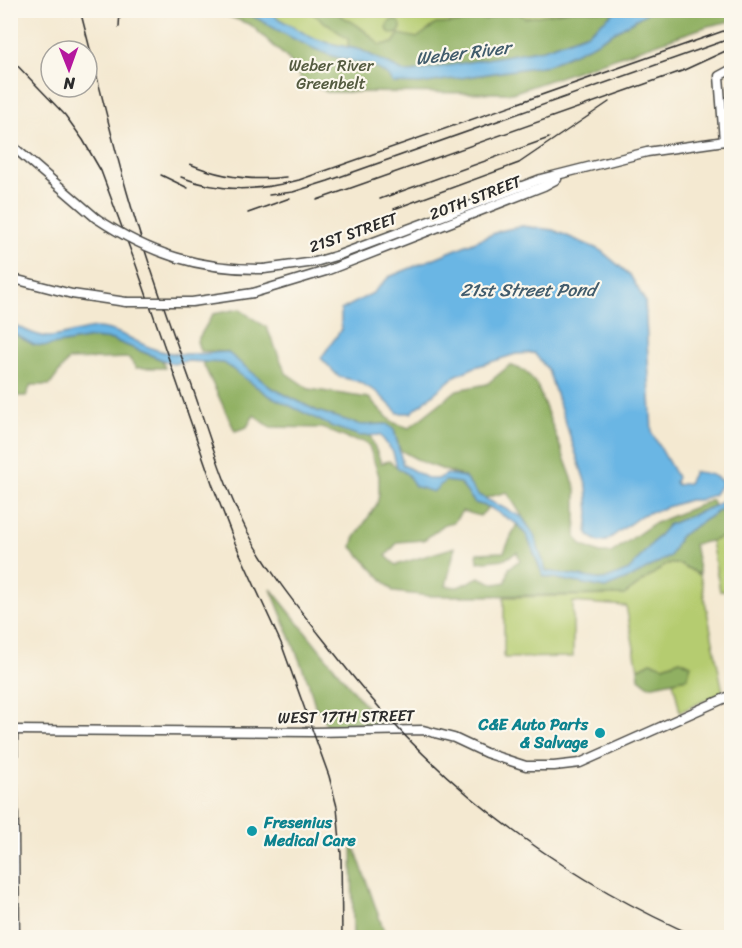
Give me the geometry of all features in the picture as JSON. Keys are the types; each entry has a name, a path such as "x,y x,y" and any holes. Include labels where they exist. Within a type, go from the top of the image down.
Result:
{"main road":[{"path":"728,140 719,76 732,69"},
{"name":"21ST STREET","path":"10,144 96,218 136,243 178,259 223,268 264,269 315,262 339,255 541,179 647,152 728,140"},
{"name":"20TH STREET","path":"10,278 72,294 126,302 192,302 253,293 326,271 543,186 566,174"},
{"name":"WEST 17TH STREET","path":"12,730 302,732 423,730 454,738 486,753 526,766 554,766 580,764 732,695"},
{"path":"12,730 15,938"}],"green space":[{"name":"Weber River Greenbelt","path":"573,10 616,11 588,33 544,49 406,73 361,50 348,47 348,39 309,11 336,11 364,30 380,45 393,43 399,34 417,38 436,24 458,23 473,15 485,20 509,11 517,11 525,18"},
{"name":"Weber River Greenbelt","path":"606,10 544,49 406,73 361,50 311,37 268,11"},
{"name":"Weber River Greenbelt","path":"222,11 245,11 260,20 377,67 388,74 467,77 548,65 594,44 650,11 731,11 732,21 708,26 512,93 327,92 301,79 290,61 251,25 225,15"},
{"path":"394,20 399,22 401,27 399,32 394,34 389,32 387,27 389,22"},
{"path":"239,309 267,328 286,373 309,389 369,398 392,422 409,428 457,390 487,384 510,365 525,371 537,385 576,489 576,537 581,545 600,553 611,553 653,524 712,500 714,506 668,525 630,570 604,580 546,571 534,535 507,492 485,498 478,495 464,477 422,462 400,450 394,430 387,424 361,425 317,411 270,387 227,352 200,351 197,341 213,314"},
{"path":"10,332 34,345 46,346 92,338 113,340 162,360 165,368 136,368 129,358 68,360 50,385 31,385 26,396 14,396 14,363 11,362"},
{"path":"202,361 224,363 268,395 360,436 370,435 381,463 389,461 408,475 416,486 445,481 460,483 475,503 489,507 480,516 462,511 454,522 445,524 424,540 398,542 386,556 396,565 455,547 446,586 458,587 479,577 495,584 506,582 509,568 520,560 517,552 505,559 478,562 477,553 504,552 517,524 527,536 543,576 605,588 670,556 680,536 731,503 731,534 694,544 700,575 680,564 667,564 624,595 429,596 394,592 352,547 354,539 377,504 379,495 379,476 369,446 365,442 349,439 322,428 270,427 254,415 247,427 235,431"},
{"path":"731,534 731,591 720,591 711,541"},
{"path":"667,564 680,564 700,575 723,692 680,712 673,681 687,678 680,660 664,666 651,662 638,669 626,606 573,602 573,657 504,658 504,597 624,595"},
{"path":"271,589 381,725 327,727 320,710 316,709 309,684"},
{"path":"680,660 691,665 687,678 649,686 639,678 638,669 651,662 664,666"},
{"path":"352,840 386,937 353,937"}],"water":[{"path":"245,11 268,11 311,37 361,50 406,73 544,49 588,33 616,11 650,11 594,44 548,65 420,84 393,83 380,70 336,57 301,43"},
{"name":"21st Street Pond","path":"522,226 553,230 600,250 630,275 645,301 652,433 677,477 675,482 677,485 688,483 694,472 706,473 723,483 713,495 642,515 606,541 599,542 589,536 587,531 589,514 587,487 548,370 534,353 516,354 455,376 411,413 398,413 377,392 357,381 339,377 321,358 341,330 341,310 373,293 389,277 500,231"},
{"path":"11,323 45,337 96,328 112,331 165,352 192,354 227,352 270,387 317,411 361,425 387,424 394,430 403,465 429,479 438,479 447,474 464,477 478,495 522,517 534,535 546,571 604,580 629,570 668,525 714,506 731,496 731,503 680,536 670,556 634,576 605,588 543,576 527,536 517,524 489,507 475,503 460,483 445,481 433,492 415,486 408,475 397,467 393,452 380,435 360,436 333,427 268,395 224,363 187,361 173,364 113,340 92,338 46,346 34,345 11,332"}],"railway":[{"path":"80,10 127,192 158,290 230,494 254,544 272,572 371,698 442,772 522,837 564,866 608,892 700,938"},
{"path":"119,27 120,10"},
{"path":"181,177 211,186 240,189 299,180 732,28"},
{"path":"269,195 293,192 328,181 732,38"},
{"path":"317,200 682,71 732,48"},
{"path":"10,58 65,115 101,171 213,486 235,543 281,643 329,776 337,807 341,854 342,938"},
{"path":"394,209 519,163 609,102"},
{"path":"380,199 549,138"},
{"path":"190,164 237,177 286,177"},
{"path":"161,175 188,188"},
{"path":"248,213 290,198"}],"place":[{"name":"C&E Auto Parts & Salvage","path":"600,733"},
{"name":"Fresenius Medical Care","path":"252,831"}],"water label":[{"name":"Weber River","path":"463,53"}]}
